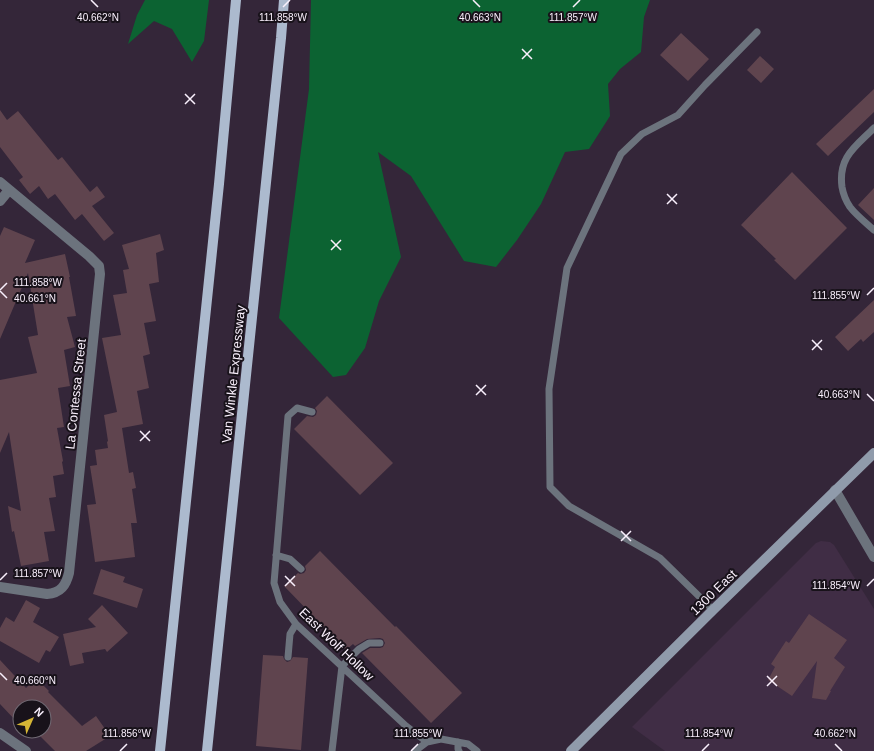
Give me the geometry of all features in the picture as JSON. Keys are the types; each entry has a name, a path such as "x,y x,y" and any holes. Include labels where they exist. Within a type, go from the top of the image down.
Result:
{"main road":[{"path":"160,751 221,169 236,0"},
{"name":"Van Winkle Expressway","path":"207,751 284,0"},
{"name":"1300 East","path":"571,751 874,453"}],"street":[{"name":"La Contessa Street","path":"0,182 89,256 99,266 100,274 68,579 66,584 53,594 0,587"},
{"path":"0,201 9,190"},
{"path":"835,490 874,557"},
{"path":"1,737 26,751"}],"lane":[{"path":"713,610 660,558 569,506 550,487 549,389 567,268 621,154 642,134 678,115 757,32"},
{"path":"874,128 848,155 843,165 841,179 843,193 849,206 874,230"},
{"name":"East Wolf Hollow","path":"312,412 297,408 288,416 274,583 280,602 296,624 406,726 427,742"},
{"path":"276,555 290,559 301,570"},
{"path":"288,657 290,634 296,624"},
{"path":"332,751 342,666 359,649 369,643 380,642"},
{"path":"415,751 427,742 441,739 468,744 477,751"},
{"path":"458,742 459,751"}],"shaded area":[{"path":"821,541 830,542 834,545 874,609 874,751 665,751 632,727 816,543"}],"green space":[{"path":"145,0 209,0 204,41 192,62 172,29 154,21 128,44 137,15"},
{"path":"311,0 650,0 644,17 641,52 620,69 608,84 610,116 589,149 565,152 541,204 517,240 496,267 464,261 411,176 378,152 401,257 379,301 365,348 346,375 333,377 279,318 309,89"}],"building":[{"path":"681,33 709,59 688,81 660,55"},
{"path":"760,56 774,69 761,83 747,70"},
{"path":"874,89 874,112 828,156 816,144"},
{"path":"0,110 7,120 18,111 58,160 62,157 90,192 97,186 105,197 92,206 114,233 104,241 82,214 75,220 55,194 48,199 39,186 30,194 19,180 23,177 0,147"},
{"path":"792,172 847,228 795,280 741,225"},
{"path":"874,188 874,220 858,205"},
{"path":"4,227 35,240 25,263 65,254 76,316 67,317 75,347 64,350 70,386 58,388 64,427 57,428 64,474 53,476 56,497 49,498 55,531 44,532 49,561 21,566 14,531 12,532 8,506 21,511 9,432 0,453 0,380 37,373 28,337 38,335 28,273 0,339 0,236"},
{"path":"160,234 164,250 156,253 159,282 149,284 156,321 144,323 150,354 143,356 149,388 137,391 143,424 122,428 129,473 133,472 136,488 132,489 137,523 131,523 135,557 95,562 87,505 96,504 90,466 97,465 95,450 108,448 104,415 117,412 102,338 121,335 113,295 127,293 123,270 129,269 122,245"},
{"path":"874,300 874,332 863,342 861,339 848,351 835,337"},
{"path":"327,396 393,463 360,495 294,429 307,416 313,417 316,415 317,411 315,408"},
{"path":"320,551 462,693 431,723 362,653 370,648 383,647 385,643 383,639 367,639 355,646 353,644 346,650 284,586 298,573 304,573 306,570 305,566"},
{"path":"101,569 125,577 123,582 143,589 137,608 93,594"},
{"path":"26,600 40,608 33,622 59,637 50,652 46,650 39,663 0,641 0,628 6,617 14,622"},
{"path":"102,605 128,633 107,652 105,649 82,653 84,663 70,666 63,634 96,627 88,619"},
{"path":"809,614 847,640 834,658 845,667 826,700 812,698 817,661 792,696 768,680 775,667 771,664 786,641 789,643"},
{"path":"263,655 283,656 287,662 293,657 308,658 301,750 256,746"},
{"path":"0,660 26,688 36,678 82,726 96,716 110,736 86,751 55,751 43,739 52,739 52,699 12,699 12,717 0,704"}]}
